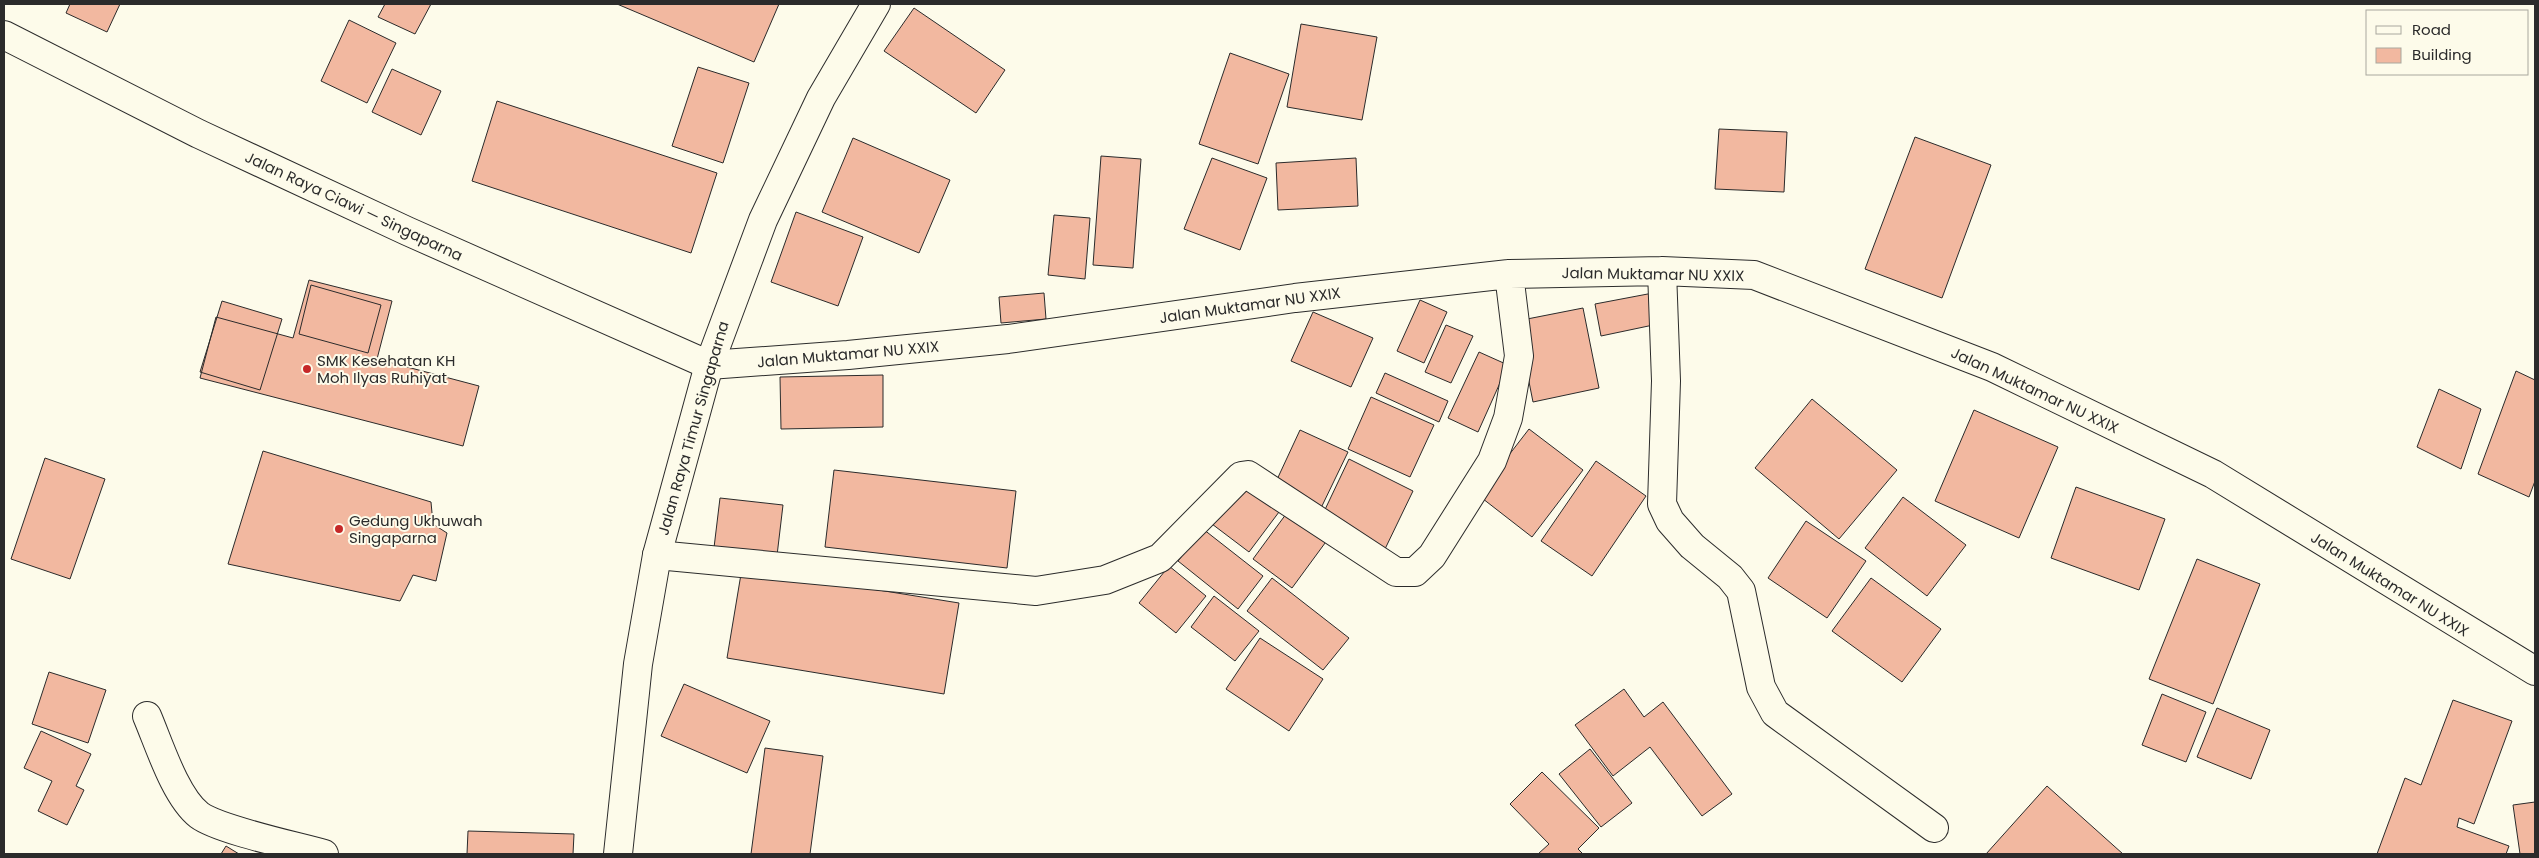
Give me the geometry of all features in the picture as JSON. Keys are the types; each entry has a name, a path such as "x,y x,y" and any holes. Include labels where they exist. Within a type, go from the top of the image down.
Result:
{"street":[{"name":"Jalan Raya Timur Singaparna","path":"618,854 638,664 657,555 709,365 763,220 820,98 876,4"},
{"name":"Jalan Raya Ciawi — Singaparna","path":"4,35 199,134 406,231 709,365"},
{"name":"Jalan Muktamar NU XXIX","path":"709,365 848,355 1008,339 1295,298 1509,274 1662,271 1754,275 1992,367 2213,474 2535,671"},
{"path":"1662,271 1666,381 1662,504 1670,521 1692,546 1730,577 1741,591 1761,687 1775,713 1934,828"},
{"path":"657,555 1036,591 1106,580 1160,558 1241,476 1248,475 1396,572 1415,572 1432,556 1492,461 1508,418 1519,356 1509,274"},
{"path":"147,716 177,786 200,815 228,827 324,854"}],"building":[{"path":"70,4 120,4 107,32 66,13"},
{"path":"385,4 431,4 415,34 378,17"},
{"path":"617,4 779,4 754,62"},
{"path":"914,8 1005,70 976,113 884,51"},
{"path":"349,20 396,43 367,103 321,81"},
{"path":"1301,24 1377,37 1362,120 1287,107"},
{"path":"1230,53 1289,74 1258,164 1199,144"},
{"path":"698,67 749,83 723,163 672,146"},
{"path":"392,69 441,91 421,135 372,112"},
{"path":"497,101 717,173 691,253 472,181"},
{"path":"1719,129 1787,132 1784,192 1715,189"},
{"path":"1915,137 1991,165 1942,298 1865,269"},
{"path":"853,138 950,180 919,253 822,212"},
{"path":"1101,156 1141,159 1133,268 1093,265"},
{"path":"1212,158 1267,178 1240,250 1184,229"},
{"path":"1356,158 1358,206 1278,210 1276,163"},
{"path":"796,212 863,237 838,306 771,282"},
{"path":"1054,215 1090,218 1085,279 1048,275"},
{"name":"SMK Kesehatan KH Moh Ilyas Ruhiyat","path":"309,280 392,301 377,359 479,386 463,446 200,378 216,317 293,338"},
{"path":"311,285 381,305 368,353 299,334"},
{"path":"1044,293 1046,319 1001,323 999,297"},
{"path":"1653,293 1658,324 1601,336 1595,304"},
{"path":"1420,300 1447,312 1424,363 1397,351"},
{"path":"222,301 282,319 260,390 200,372"},
{"path":"1583,308 1599,388 1533,402 1517,321"},
{"path":"1313,312 1373,338 1351,387 1291,361"},
{"path":"1446,325 1473,336 1451,383 1425,372"},
{"path":"1479,352 1508,365 1478,432 1448,418"},
{"path":"2516,371 2535,380 2535,481 2529,497 2478,474"},
{"path":"1385,373 1448,401 1439,422 1376,393"},
{"path":"883,375 883,427 781,429 780,377"},
{"path":"2439,389 2481,409 2461,469 2417,447"},
{"path":"1371,397 1434,425 1410,477 1348,449"},
{"path":"1812,399 1897,470 1839,539 1755,468"},
{"path":"1974,410 2058,447 2019,538 1935,501"},
{"path":"1529,429 1583,470 1532,537 1478,495"},
{"path":"1300,430 1348,452 1321,508 1274,486"},
{"name":"Gedung Ukhuwah Singaparna","path":"263,451 431,502 433,524 447,533 436,581 413,575 400,601 228,564"},
{"path":"45,458 105,479 70,579 11,559"},
{"path":"1349,459 1413,491 1385,549 1321,518"},
{"path":"1596,461 1646,496 1592,576 1541,541"},
{"path":"834,470 1016,491 1007,568 825,547"},
{"path":"1249,476 1285,504 1249,552 1212,524"},
{"path":"2076,487 2165,519 2139,590 2051,558"},
{"path":"1903,497 1966,545 1927,596 1865,548"},
{"path":"720,498 783,505 776,564 713,556"},
{"path":"1289,510 1328,539 1292,588 1253,559"},
{"path":"1806,521 1866,561 1827,618 1768,578"},
{"path":"1203,529 1263,576 1238,609 1178,561"},
{"path":"2197,559 2260,584 2213,704 2149,679"},
{"path":"1169,566 1206,596 1176,633 1139,603"},
{"path":"742,568 959,603 944,694 727,658"},
{"path":"1272,578 1349,638 1323,670 1247,611"},
{"path":"1871,578 1941,629 1902,682 1832,631"},
{"path":"1214,596 1259,631 1235,661 1191,627"},
{"path":"1260,638 1323,679 1289,731 1226,689"},
{"path":"49,672 106,690 88,743 32,724"},
{"path":"684,684 770,721 747,773 661,736"},
{"path":"1624,689 1644,717 1663,702 1732,794 1702,816 1650,747 1613,776 1575,725"},
{"path":"2162,694 2206,712 2186,762 2142,745"},
{"path":"2453,700 2512,721 2474,824 2459,818 2457,827 2509,846 2506,854 2377,854 2405,778 2421,785"},
{"path":"2217,708 2270,730 2251,779 2197,757"},
{"path":"41,731 91,754 76,786 84,790 67,825 38,811 52,781 24,768"},
{"path":"765,748 823,756 810,854 751,854"},
{"path":"1590,749 1632,803 1601,827 1559,774"},
{"path":"1542,772 1599,828 1578,849 1583,854 1538,854 1549,844 1510,804"},
{"path":"2047,786 2123,854 1986,854"},
{"path":"2535,802 2535,854 2520,854 2513,805"},
{"path":"468,831 574,834 573,854 467,854"},
{"path":"226,846 239,854 221,854"}],"place":[{"name":"SMK Kesehatan KH Moh Ilyas Ruhiyat","path":"307,369"},
{"name":"Gedung Ukhuwah Singaparna","path":"339,529"}]}
